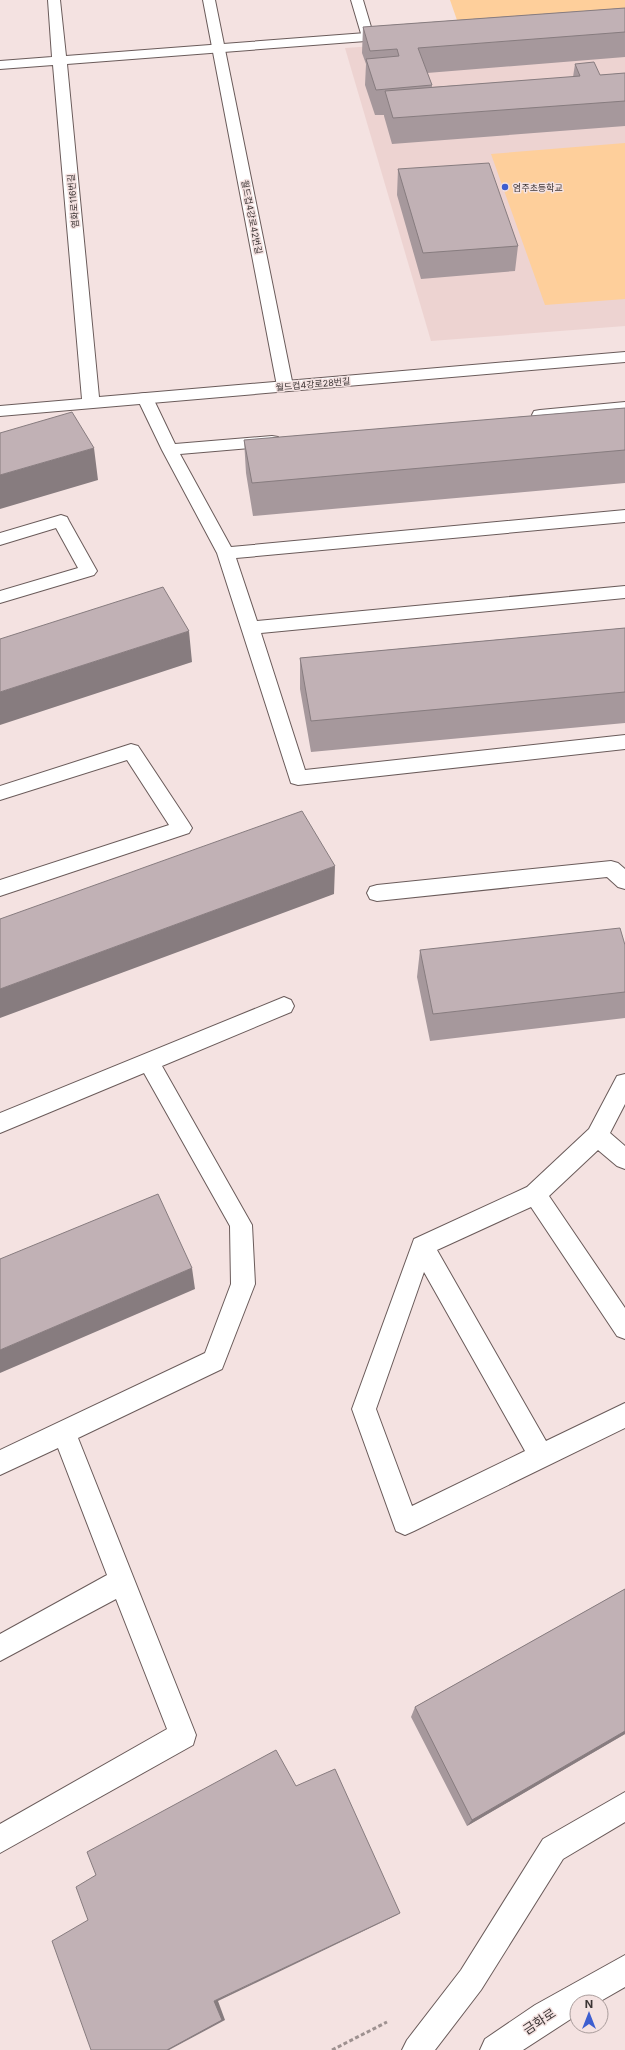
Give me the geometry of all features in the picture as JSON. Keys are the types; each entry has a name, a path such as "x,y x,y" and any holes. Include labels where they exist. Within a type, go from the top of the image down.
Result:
{"street":[{"name":"염화로116번길","path":"54,0 91,402"},
{"path":"0,65 407,34"},
{"name":"월드컵4강로28번길","path":"0,410 625,357"},
{"name":"금화로","path":"496,2050 546,2016 625,1970"}],"lane":[{"name":"월드컵4강로42번길","path":"209,0 285,386"},
{"path":"358,0 368,37"},
{"path":"145,398 170,450 226,553 298,778 625,742"},
{"path":"523,417 625,407"},
{"path":"170,450 288,439"},
{"path":"226,553 625,516"},
{"path":"0,539 61,521 88,571 0,597"},
{"path":"250,628 625,592"},
{"path":"0,793 131,751 182,828 0,888"},
{"path":"377,893 611,869 625,881"},
{"path":"0,1122 284,1006"},
{"path":"0,1463 214,1361 243,1284 241,1225 149,1062"},
{"path":"625,1083 597,1136 535,1194 422,1246 364,1409 404,1522 625,1415"},
{"path":"597,1136 625,1159"},
{"path":"535,1194 625,1328"},
{"path":"422,1246 541,1456"},
{"path":"0,1839 183,1734 64,1433"},
{"path":"0,1648 123,1582"},
{"path":"417,2050 471,1980 553,1849 625,1806"}],"shaded area":[{"path":"450,0 625,0 625,11 458,23"},
{"name":"염주초등학교","path":"625,28 625,326 431,341 345,48"},
{"path":"625,143 625,299 545,305 491,154"}],"building":[{"path":"625,8 625,32 418,48 432,85 376,90 366,59 399,56 397,49 370,51 363,27"},
{"path":"594,62 600,75 625,73 625,101 393,118 385,91 580,76 575,64"},
{"path":"489,163 518,246 423,253 398,169"},
{"path":"625,408 625,450 252,483 244,440"},
{"path":"72,412 94,448 0,475 0,433"},
{"path":"163,587 189,631 0,692 0,639"},
{"path":"625,628 625,692 311,721 300,658"},
{"path":"302,811 335,866 0,989 0,919"},
{"path":"620,928 625,945 625,992 433,1014 420,950"},
{"path":"158,1194 192,1268 0,1350 0,1259"},
{"path":"625,1589 625,1731 472,1820 415,1707"},
{"path":"276,1750 296,1786 335,1769 400,1913 214,2001 222,2020 167,2050 91,2050 52,1941 88,1920 76,1887 96,1875 87,1852"}],"place":[{"name":"염주초등학교","path":"505,187"}]}
